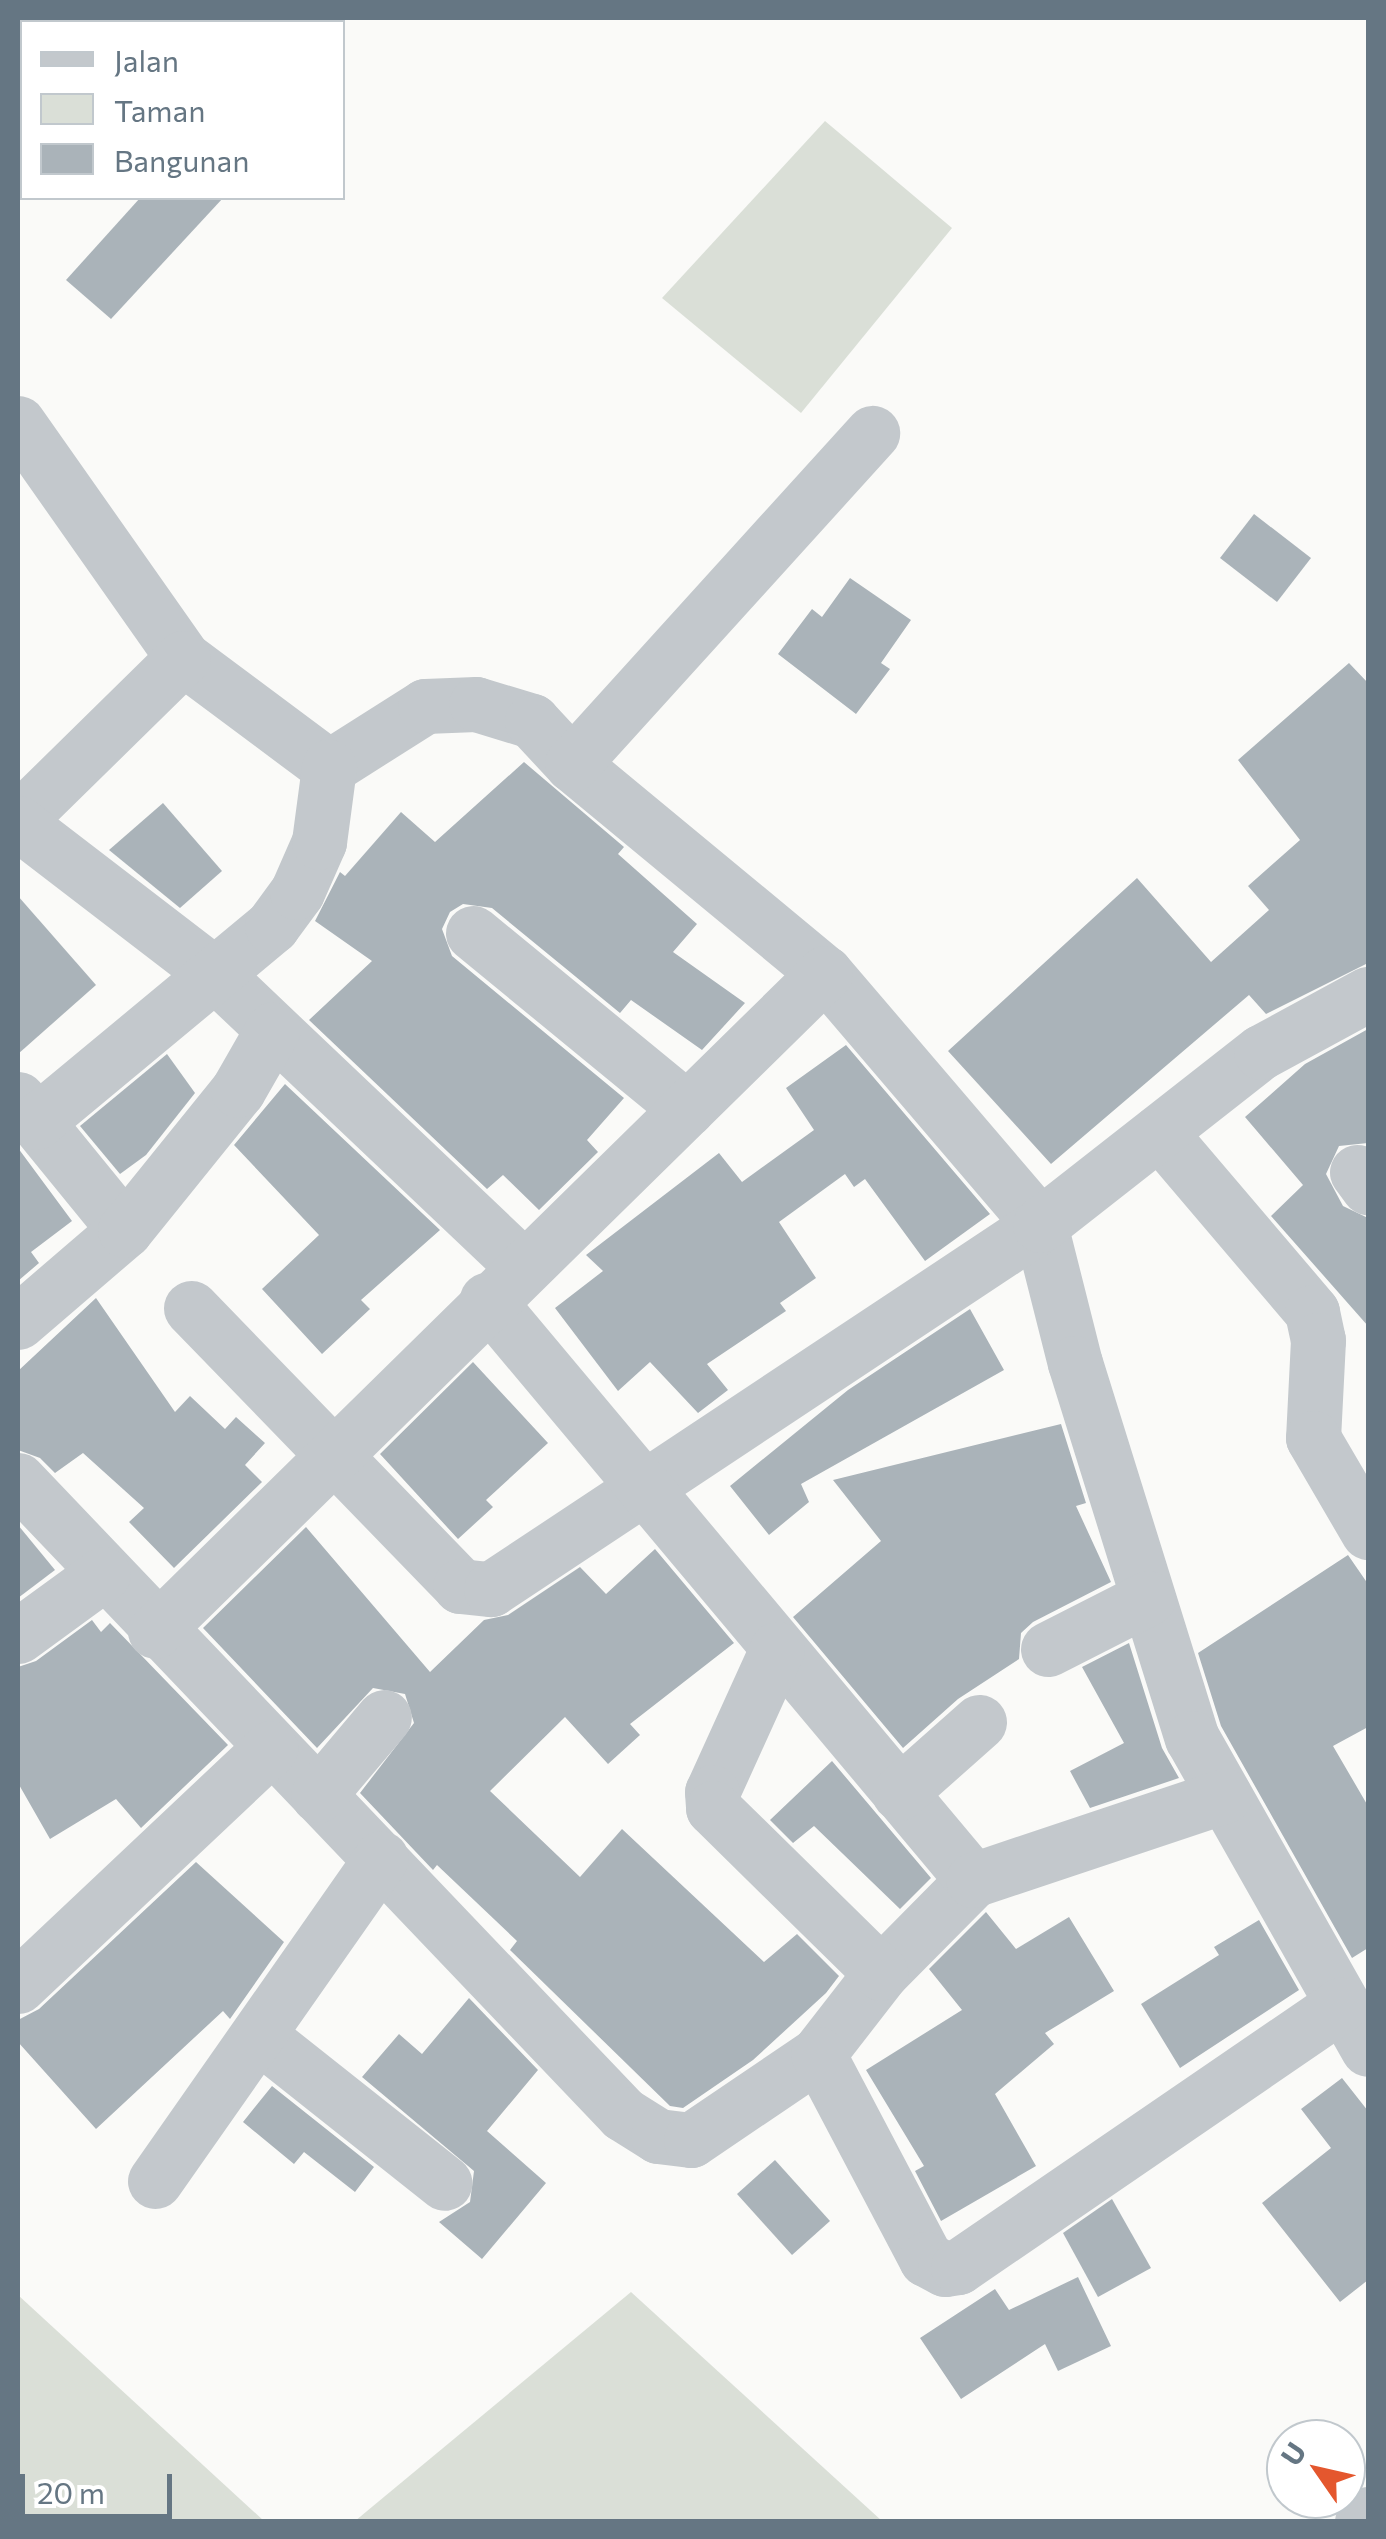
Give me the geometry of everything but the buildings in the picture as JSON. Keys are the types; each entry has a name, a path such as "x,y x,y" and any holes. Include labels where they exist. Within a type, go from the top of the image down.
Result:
{"street":[{"path":"18,424 182,658 329,767"},
{"path":"572,764 872,433"},
{"path":"182,658 18,822 216,974 274,1029 504,1282 643,1491 974,1880"},
{"path":"125,1230 27,1110 216,974 272,926 297,892 318,842 329,767 425,706 476,704 532,722 572,764 826,973 1040,1226 1074,1363 1192,1738 1355,2027 958,2267 945,2268 926,2259 818,2054"},
{"path":"473,933 687,1110"},
{"path":"155,1631 504,1282 826,973"},
{"path":"191,1308 460,1586 491,1590 1040,1226 1261,1052 1368,994"},
{"path":"18,1322 125,1230 238,1090 274,1029"},
{"path":"1159,1132 1312,1312 1318,1340 1314,1438 1368,1532"},
{"path":"18,1480 155,1631 381,1858 623,2114 658,2136 691,2140 818,2054 881,1973 974,1880 1224,1796"},
{"path":"18,1636 102,1574"},
{"path":"1048,1649 1148,1598"},
{"path":"777,1650 712,1792 713,1808 881,1973"},
{"path":"318,1795 384,1717"},
{"path":"899,1793 980,1722"},
{"path":"18,1986 270,1748"},
{"path":"155,2180 381,1858"},
{"path":"258,2035 446,2183"},
{"path":"1362,2522 1368,2514"}],"green space":[{"path":"825,121 952,228 801,413 662,298"},
{"path":"631,2292 882,2521 355,2521"},
{"path":"18,2295 264,2521 18,2521"}]}
